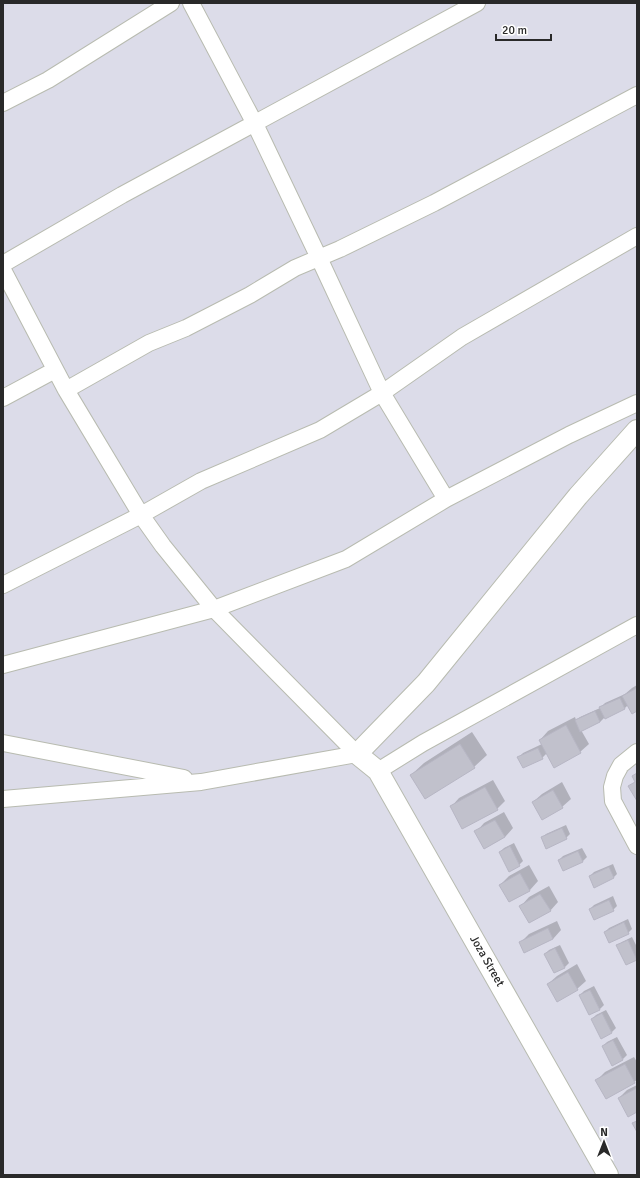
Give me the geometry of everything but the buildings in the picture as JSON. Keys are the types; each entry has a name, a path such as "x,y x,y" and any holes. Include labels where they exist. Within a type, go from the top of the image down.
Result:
{"street":[{"path":"3,103 48,80 171,3"},
{"path":"191,3 255,124 382,393 446,499"},
{"path":"3,264 122,195 477,3"},
{"path":"66,390 149,343 186,328 250,295 295,268 340,249 434,203 637,95"},
{"path":"3,585 141,515 201,481 320,430 382,393 462,337 637,236"},
{"path":"3,270 8,292 141,515 163,546 214,609 357,754"},
{"path":"3,398 55,370"},
{"path":"3,665 214,609 346,560 446,499 569,435 637,402"},
{"path":"3,799 201,782 357,754 426,683 578,496 637,430"},
{"path":"378,771 423,743 637,625"},
{"path":"3,743 201,782"},
{"path":"637,752 621,765 615,776 612,787 613,801 637,846"},
{"name":"Joza Street","path":"357,754 378,771 608,1175"}]}
